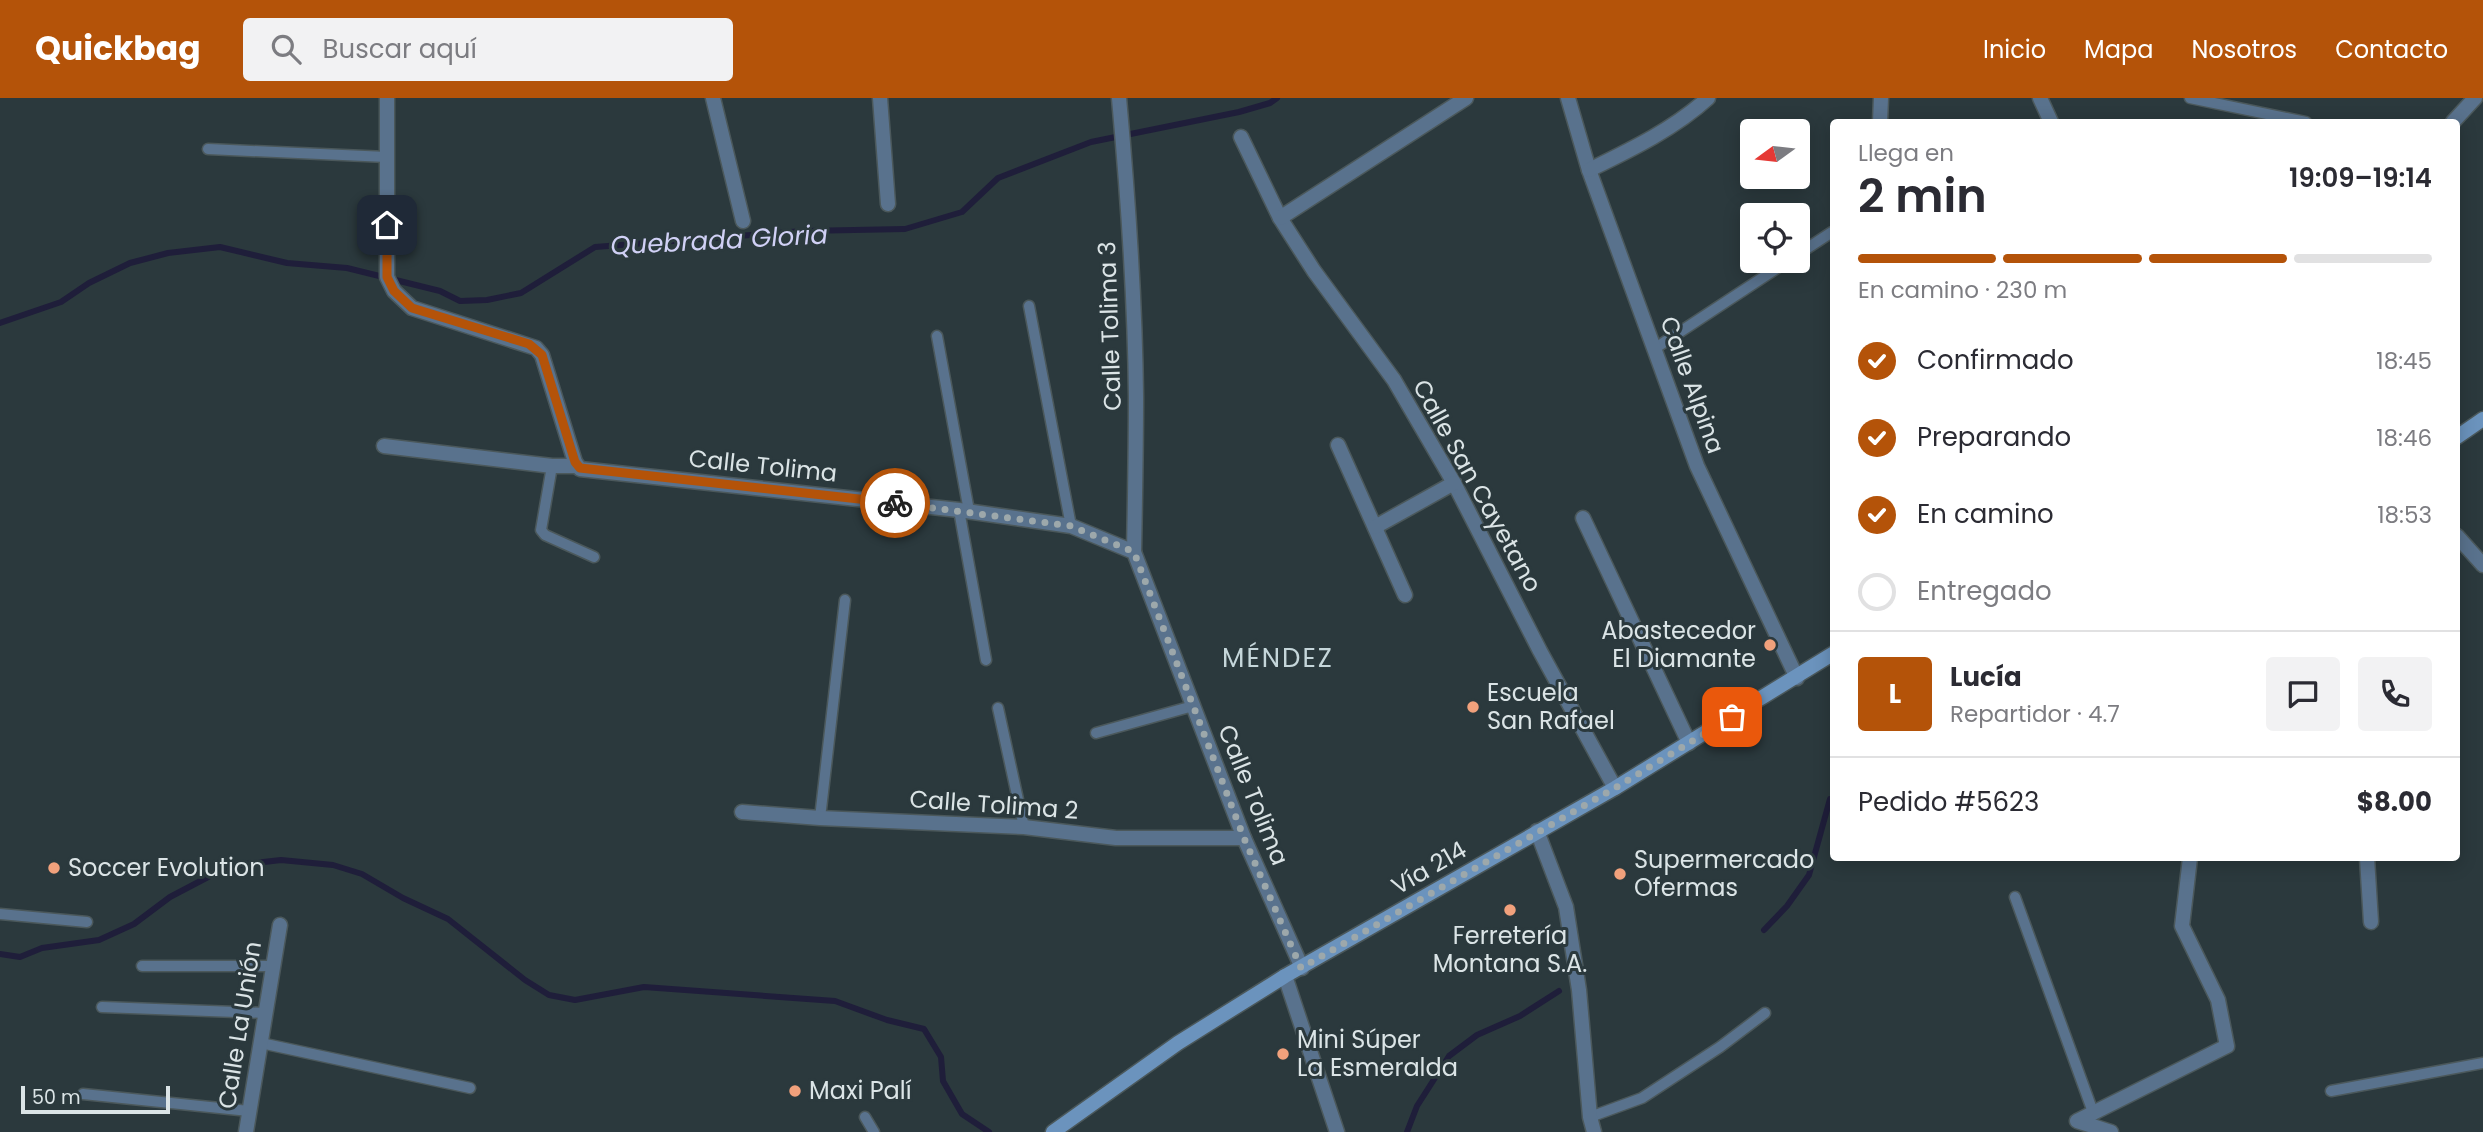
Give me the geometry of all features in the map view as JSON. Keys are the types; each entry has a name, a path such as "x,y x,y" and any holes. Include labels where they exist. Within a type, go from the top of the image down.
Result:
{"main road":[{"path":"2460,435 2483,419"},
{"name":"Vía 214","path":"1053,1132 1178,1043 1285,976 1615,788 1830,656"}],"street":[{"path":"387,98 387,277 394,291 412,308 536,348 542,355 577,466"},
{"path":"713,98 743,221"},
{"path":"880,98 888,204"},
{"path":"1280,218 1466,98"},
{"name":"Calle Alpina","path":"1568,98 1590,170 1697,466 1797,678"},
{"path":"1590,170 1641,145 1699,107 1708,98"},
{"path":"1880,119 1881,98"},
{"path":"2040,98 2050,119"},
{"path":"2456,119 2475,98"},
{"name":"Calle Tolima 3","path":"1119,106 1126,165 1136,398 1134,552"},
{"name":"Calle San Cayetano","path":"1241,137 1280,218 1314,271 1394,380 1454,483 1540,651 1615,788"},
{"path":"1338,445 1405,595"},
{"name":"Calle Tolima","path":"384,446 964,511 1071,526 1134,552 1244,838 1301,968"},
{"path":"1375,527 1454,483"},
{"path":"1583,518 1689,743"},
{"path":"2460,539 2483,565"},
{"name":"Calle Tolima 2","path":"742,812 1024,827 1116,838 1244,838"},
{"path":"1537,831 1566,907 1579,990 1590,1117 1594,1132"},
{"path":"2111,1132 2077,1121 2227,1046 2218,1000 2182,926 2190,861"},
{"path":"2367,861 2371,922"},
{"name":"Calle La Unión","path":"246,1132 280,925"},
{"path":"1285,976 1337,1132"}],"lane":[{"path":"2190,98 2292,119"},
{"path":"208,149 387,157"},
{"path":"1810,246 1830,233"},
{"path":"1654,349 1770,273"},
{"path":"1029,306 1071,526"},
{"path":"937,337 986,660"},
{"path":"552,466 541,530 545,535 594,557"},
{"path":"820,818 845,600"},
{"path":"1096,733 1193,706"},
{"path":"998,708 1024,827"},
{"path":"2015,897 2093,1112"},
{"path":"0,914 88,922"},
{"path":"142,967 273,966"},
{"path":"102,1007 265,1013"},
{"path":"1590,1117 1642,1098 1720,1047 1765,1013"},
{"path":"261,1043 470,1088"},
{"path":"2331,1091 2483,1063"},
{"path":"83,1094 249,1111"},
{"path":"865,1117 874,1132"}],"waterway":[{"name":"Quebrada Gloria","path":"0,323 61,302 89,283 130,263 168,253 220,247 287,263 347,268 440,291 460,301 487,300 521,293 595,247 803,231 905,229 962,212 998,178 1091,142 1239,112 1270,103 1277,98"},
{"path":"1764,930 1787,906 1809,875 1830,799"},
{"path":"0,954 20,957 42,948 99,940 134,924 170,897 229,866 281,860 333,865 362,874 403,898 448,919 525,980 549,995 575,1000 644,987 835,1001 887,1020 924,1029 941,1057 943,1081 962,1114 989,1132"},
{"path":"1407,1132 1417,1106 1449,1056 1477,1035 1520,1016 1559,991"}],"way so far":[{"path":"895,503 1071,526 1134,552 1244,838 1301,968 1615,788 1732,717"}],"place":[{"name":"Abastecedor El Diamante","path":"1770,645"},
{"name":"Escuela San Rafael","path":"1473,707"},
{"name":"Soccer Evolution","path":"54,868"},
{"name":"Supermercado Ofermas","path":"1620,874"},
{"name":"Ferretería Montana S.A.","path":"1510,910"},
{"name":"Mini Súper La Esmeralda","path":"1283,1054"},
{"name":"Maxi Palí","path":"795,1091"}],"district":[{"name":"MÉNDEZ","path":"1278,658"}],"route":[{"path":"387,225 387,277 394,291 412,308 529,344 542,355 575,462 580,468 895,503"}]}
